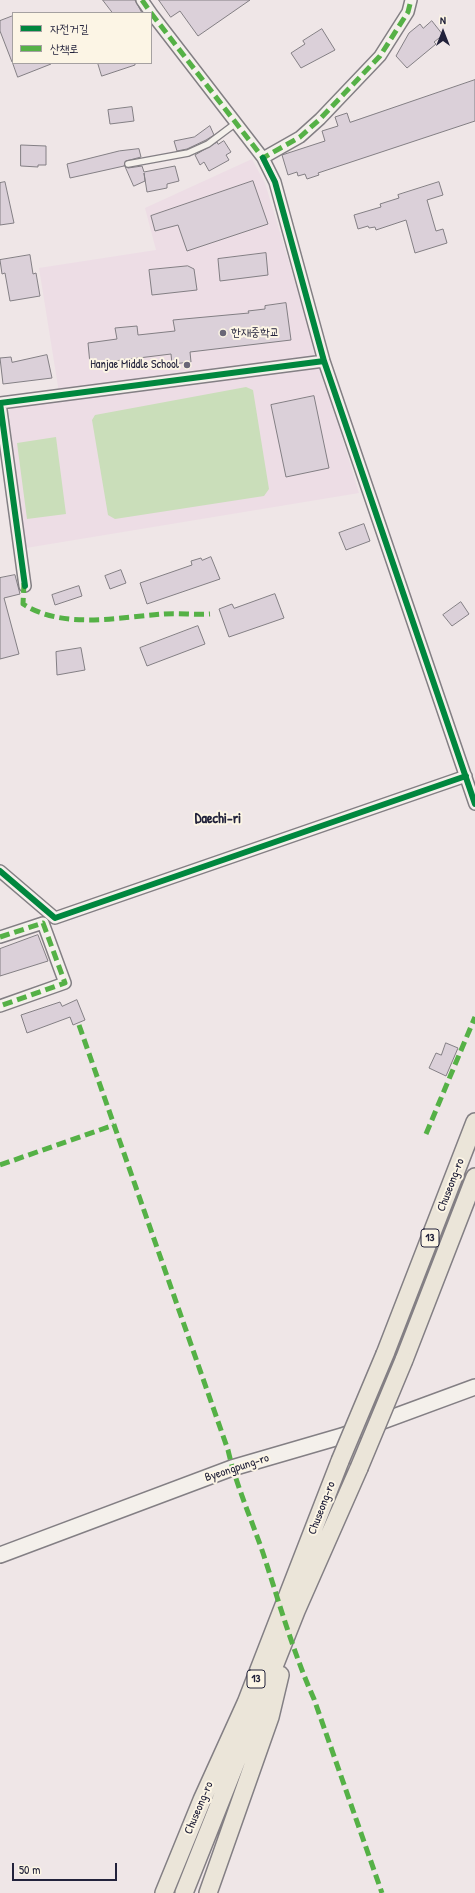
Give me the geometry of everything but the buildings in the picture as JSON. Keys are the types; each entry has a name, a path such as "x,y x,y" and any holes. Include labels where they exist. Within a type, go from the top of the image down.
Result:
{"main road":[{"name":"Chuseong-ro","path":"164,1893 202,1800 246,1703 340,1461 385,1354 475,1122"},
{"name":"Chuseong-ro","path":"184,1893 296,1611 360,1468 404,1360 475,1177"},
{"path":"208,1893 270,1717 296,1611"},
{"path":"152,1893 213,1754 246,1703"}],"street":[{"path":"142,0 150,12"},
{"path":"263,158 300,137 320,119 380,56 408,12 411,0"},
{"path":"152,14 263,158 275,182 324,361 475,804"},
{"path":"25,586 0,402 324,361"},
{"path":"0,938 466,776"},
{"path":"0,871 55,918"},
{"path":"0,1006 66,983 43,923"},
{"name":"Byeongpung-ro","path":"0,1555 232,1468 342,1436 475,1387"}],"lane":[{"path":"128,164 188,153 208,144 236,123"}],"shaded area":[{"name":"Hanjae Middle School","path":"252,159 265,183 359,493 26,548 8,407 60,399 39,268 156,250 145,208"}],"green space":[{"path":"246,387 253,390 269,489 264,496 115,519 108,515 92,420 95,415"},
{"path":"56,437 66,514 27,519 17,443"}],"marked path":[{"path":"142,0 150,12"},
{"path":"152,14 263,158 300,137 320,119 380,56 408,12 411,0"},
{"path":"24,583 23,604 39,612 56,617 92,620 164,614 210,614"},
{"path":"0,937 43,923 65,983 0,1006"},
{"path":"426,1134 475,1017"},
{"path":"79,1025 228,1450 235,1476 263,1553 293,1645 314,1699 382,1893"},
{"path":"0,1165 114,1125"}],"cycle path":[{"path":"263,158 275,182 324,361 475,804"},
{"path":"25,586 0,403 324,361"},
{"path":"0,871 55,918 466,776"}],"place":[{"name":"한재중학교","path":"223,333"},
{"name":"Hanjae Middle School","path":"187,365"}],"district":[{"name":"Daechi-ri","path":"218,819"}]}
